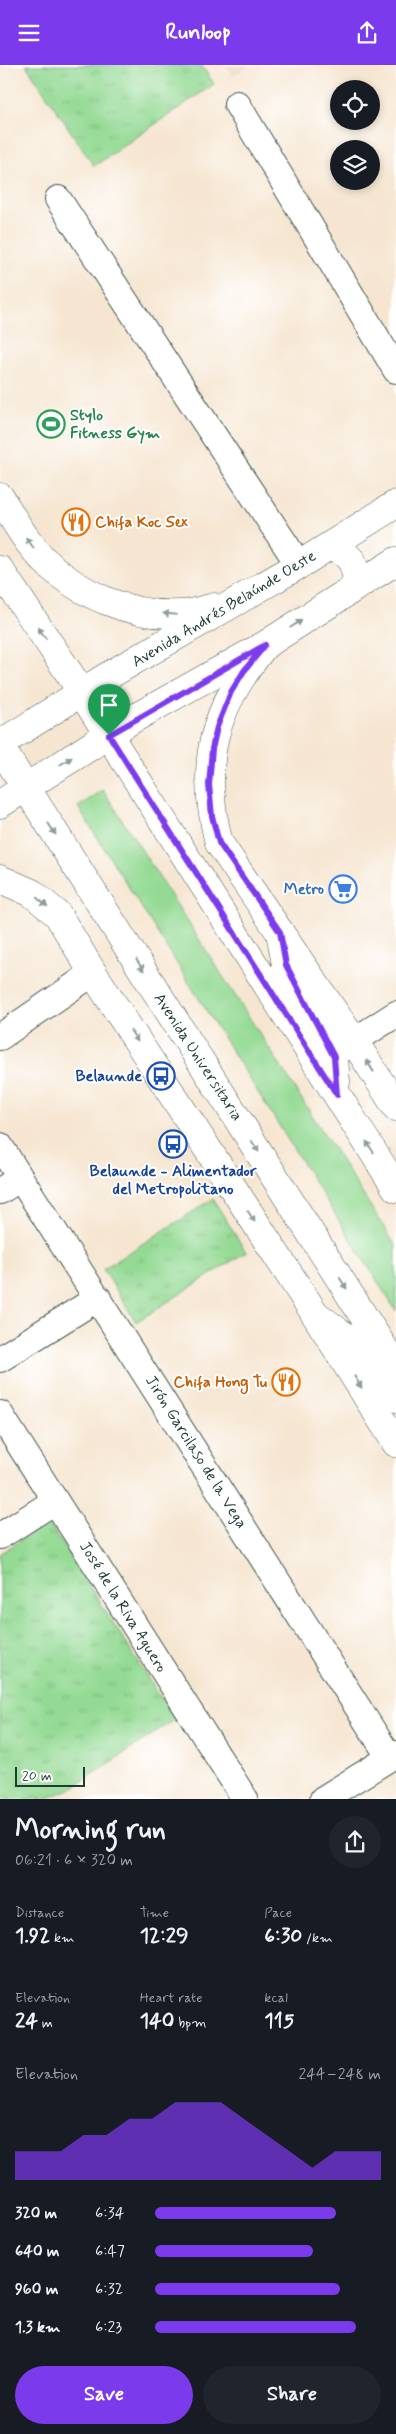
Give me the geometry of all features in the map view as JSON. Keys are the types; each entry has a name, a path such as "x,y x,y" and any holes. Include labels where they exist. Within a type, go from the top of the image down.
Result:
{"street":[{"path":"237,103 396,370"},
{"path":"58,199 300,565"},
{"path":"0,497 26,538 43,559 64,577 112,603 147,612 180,615 235,603"},
{"name":"Avenida Andrés Belaúnde Oeste","path":"0,745 82,693 300,565 334,543 394,513"},
{"path":"334,543 352,561 358,585"},
{"path":"0,804 109,735 265,645 396,561"},
{"path":"0,570 109,735 396,1188"},
{"path":"265,645 244,671 231,692 217,727 212,749 210,795 219,843 354,1041 396,1107"},
{"name":"Avenida Universitaria","path":"0,745 396,1367"},
{"path":"0,879 32,893 58,915 93,973 315,1314 396,1443"},
{"path":"280,932 286,965 334,1057 337,1095"},
{"path":"0,1037 93,973"},
{"path":"354,1041 396,1014"},
{"name":"Jirón Garcilaso de la Vega","path":"0,1147 10,1184 98,1298 393,1756"},
{"path":"0,1359 98,1298"},
{"path":"315,1314 347,1338 396,1398"},
{"name":"José de la Riva Aguero","path":"0,1415 245,1799"},
{"path":"0,1536 55,1501"},
{"path":"323,1799 393,1756"}],"shaded area":[{"path":"226,65 250,65 233,76"}],"green space":[{"path":"26,65 201,65 214,84 94,166"},
{"path":"103,790 396,1246 396,1311 78,807"},
{"path":"213,1199 246,1252 136,1322 103,1269"},
{"path":"48,1522 175,1719 71,1789 45,1799 0,1799 0,1554"}],"place":[{"name":"Stylo Fitness Gym","path":"51,424"},
{"name":"Chifa Koc Sex","path":"76,522"},
{"name":"Metro","path":"343,889"},
{"name":"Belaunde","path":"161,1076"},
{"name":"Belaunde - Alimentador del Metropolitano","path":"173,1144"},
{"name":"Chifa Hong Tu","path":"286,1382"}],"route":[{"path":"265,645 244,671 231,692 217,727 212,749 209,785 212,816 219,843 280,932 286,965 334,1057 337,1095 122,756 109,735 133,719 265,645"}]}
